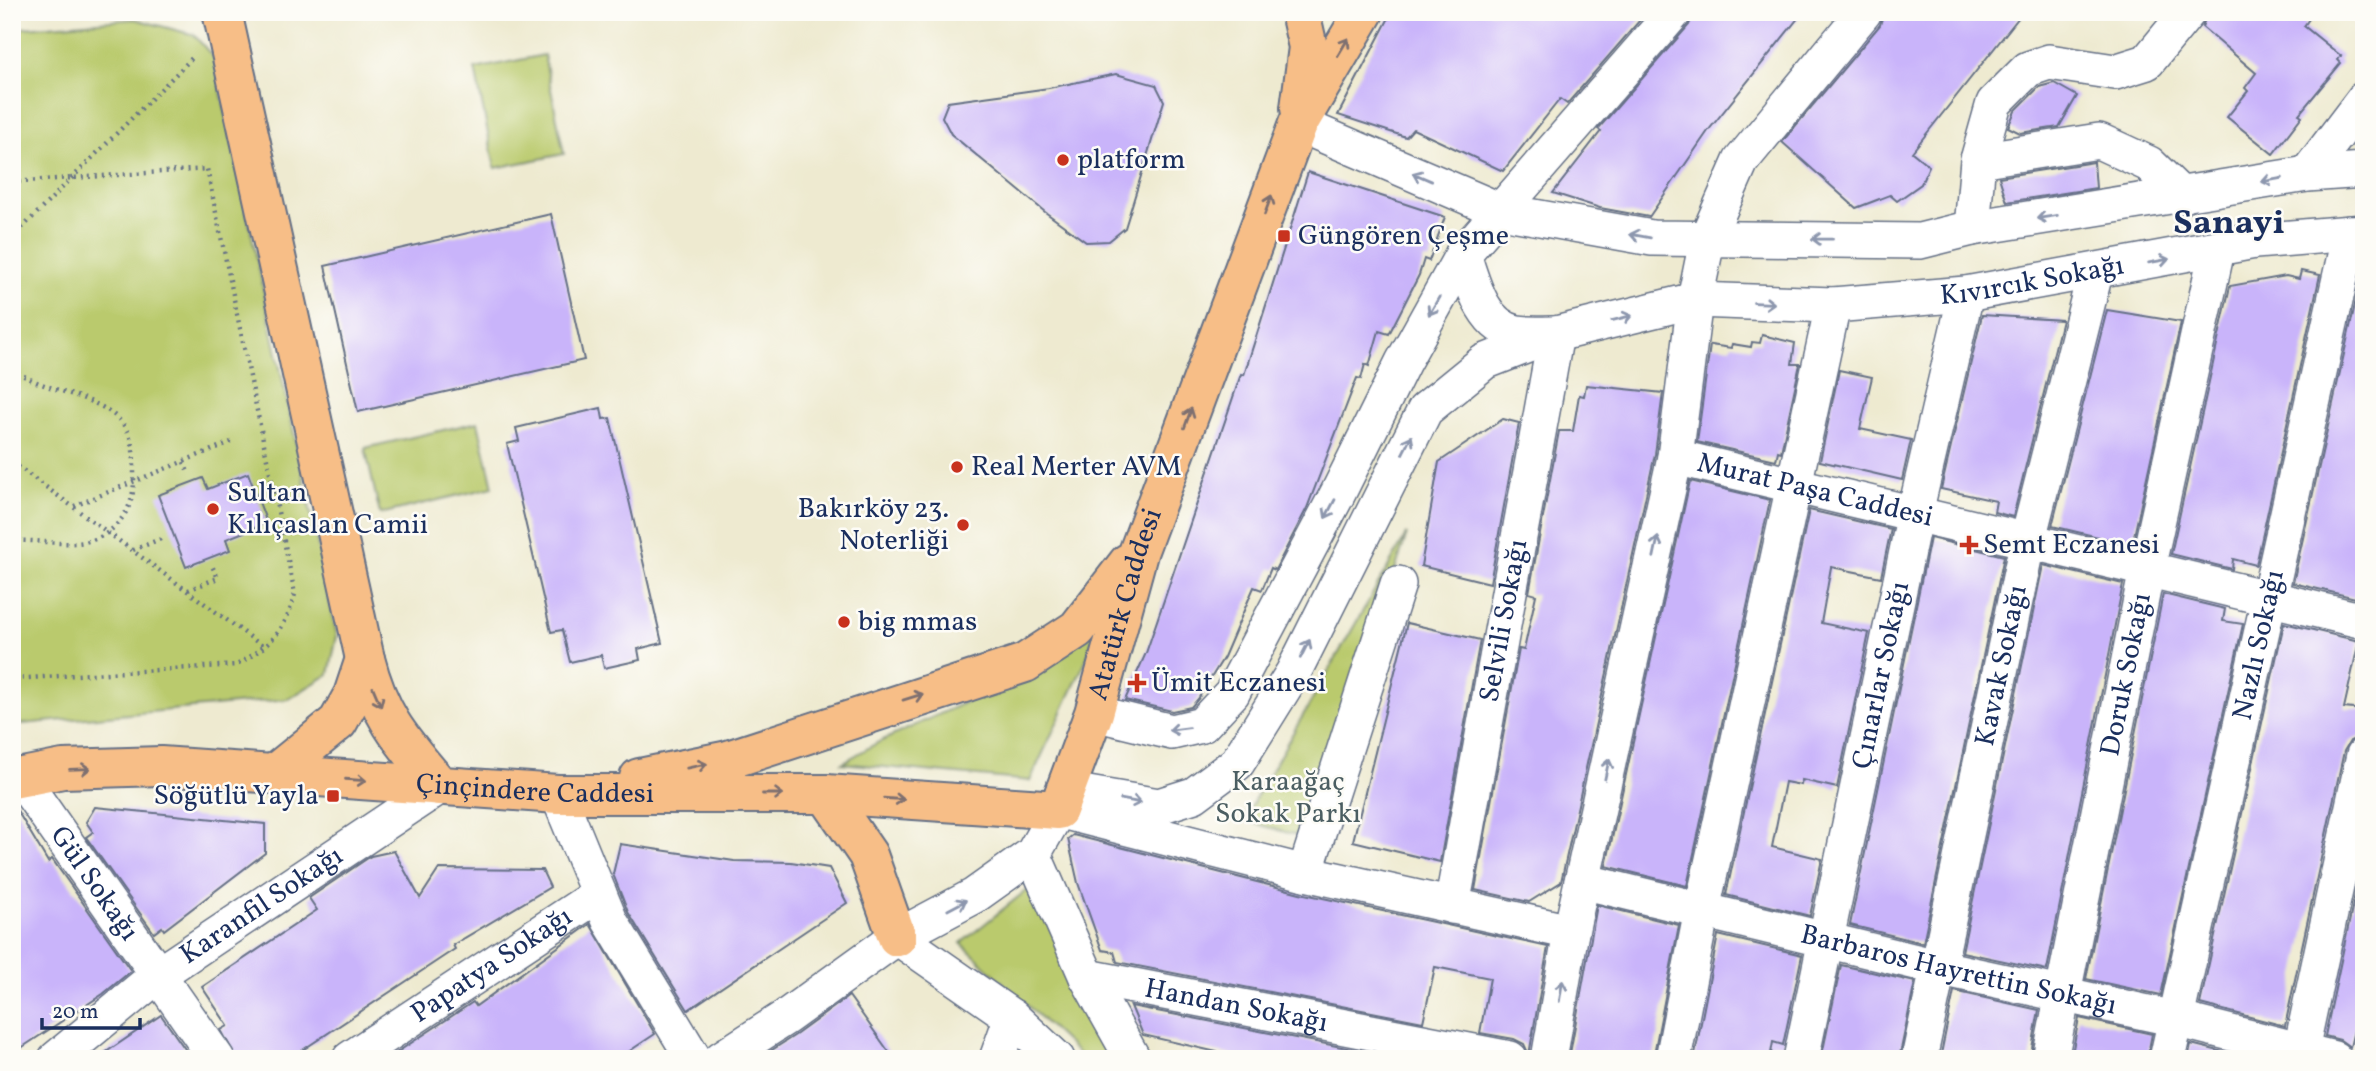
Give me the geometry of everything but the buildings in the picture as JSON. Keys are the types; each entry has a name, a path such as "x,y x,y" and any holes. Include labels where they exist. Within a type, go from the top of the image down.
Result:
{"main road":[{"path":"1298,124 1308,47 1300,12"},
{"name":"Atatürk Caddesi","path":"1060,800 1094,713 1139,551 1298,124 1364,12"},
{"path":"223,18 375,695 394,731 440,786"},
{"path":"558,794 728,760 1025,663 1077,629 1139,551"},
{"path":"274,774 338,722 353,695 365,659"},
{"name":"Çinçindere Caddesi","path":"16,778 63,769 160,766 558,794 826,794 1060,800"},
{"path":"826,794 868,855 897,937"}],"street":[{"path":"1094,713 1172,732 1202,725 1231,693 1337,495 1402,362 1463,254 1674,12"},
{"path":"1549,1059 1570,932 1675,457 1696,300 1708,236 1741,161 1864,12"},
{"path":"1972,228 1978,160 1994,103 2028,69 2049,62 2115,72 2147,62 2188,12"},
{"path":"2307,174 2364,99"},
{"name":"Kıvırcık Sokağı","path":"1298,124 1501,211 1652,238 1708,236 1920,241 1972,228 2307,174 2364,170"},
{"path":"1978,160 2099,141 2149,164 2182,196"},
{"name":"Kıvırcık Sokağı","path":"1556,334 1696,300 1833,305 1966,294 2095,273 2255,241 2357,232"},
{"name":"Nazlı Sokağı","path":"2167,1059 2270,599 2357,232"},
{"name":"Doruk Sokağı","path":"2050,1059 2147,569 2217,250"},
{"path":"1463,254 1479,298 1492,319 1515,333 1556,334"},
{"name":"Kavak Sokağı","path":"1919,1059 1941,968 2028,539 2095,273"},
{"name":"Çınarlar Sokağı","path":"1801,1059 1915,513 1966,294"},
{"path":"1673,1059 1702,910 1833,305"},
{"path":"1060,800 1160,806 1194,795 1237,763 1293,673 1425,410 1484,362 1556,334"},
{"name":"Selvili Sokağı","path":"1452,906 1556,334"},
{"name":"Murat Paşa Caddesi","path":"1675,457 2364,621"},
{"path":"1306,873 1398,584"},
{"path":"2311,1056 2364,755"},
{"name":"Gül Sokağı","path":"16,778 159,974 217,1059"},
{"name":"Karanfil Sokağı","path":"56,1059 159,974 440,786"},
{"path":"558,794 610,921 694,1059"},
{"path":"1060,800 1306,873 1570,932"},
{"name":"Atatürk Caddesi","path":"721,1059 786,1017 897,937 974,896 1033,854 1060,800"},
{"path":"1033,854 1087,977 1139,1058"},
{"name":"Barbaros Hayrettin Sokağı","path":"1582,881 1941,968 2176,1019 2311,1056"},
{"name":"Papatya Sokağı","path":"350,1059 599,894"},
{"path":"897,937 1012,1017 1057,1059"},
{"name":"Handan Sokağı","path":"1087,977 1510,1059"},
{"path":"997,1059 1012,1017"}],"path":[{"path":"12,237 73,177 223,18"},
{"path":"12,182 207,169 295,594 287,624 265,648 237,665 12,679"},
{"path":"12,368 31,380 88,401 121,422 131,441 134,482 130,504 109,533 77,544 12,541"},
{"path":"73,507 231,442"},
{"path":"12,462 265,648"},
{"path":"184,462 189,475"},
{"path":"132,550 163,538"},
{"path":"187,591 218,578 212,566"}],"green space":[{"path":"135,19 194,35 214,58 337,636 329,674 288,699 12,725 12,29"},
{"path":"544,55 564,154 495,168 475,69"},
{"path":"478,422 493,487 380,514 365,448"},
{"name":"Karaağaç Sokak Parkı","path":"1407,534 1306,838 1243,820"},
{"path":"1097,625 1087,658 1030,781 842,763 879,742 1007,683"},
{"path":"1038,881 1110,1059 1084,1059 961,943"}],"place":[{"name":"platform","path":"1063,160"},
{"name":"Güngören Çeşme","path":"1284,236"},
{"name":"Real Merter AVM","path":"957,467"},
{"name":"Sultan Kılıçaslan Camii","path":"213,509"},
{"name":"Bakırköy 23. Noterliği","path":"963,525"},
{"name":"Semt Eczanesi","path":"1969,545"},
{"name":"big mmas","path":"844,622"},
{"name":"Ümit Eczanesi","path":"1137,683"},
{"name":"Söğütlü Yayla","path":"333,796"}],"district":[{"name":"Sanayi","path":"2229,224"}]}
